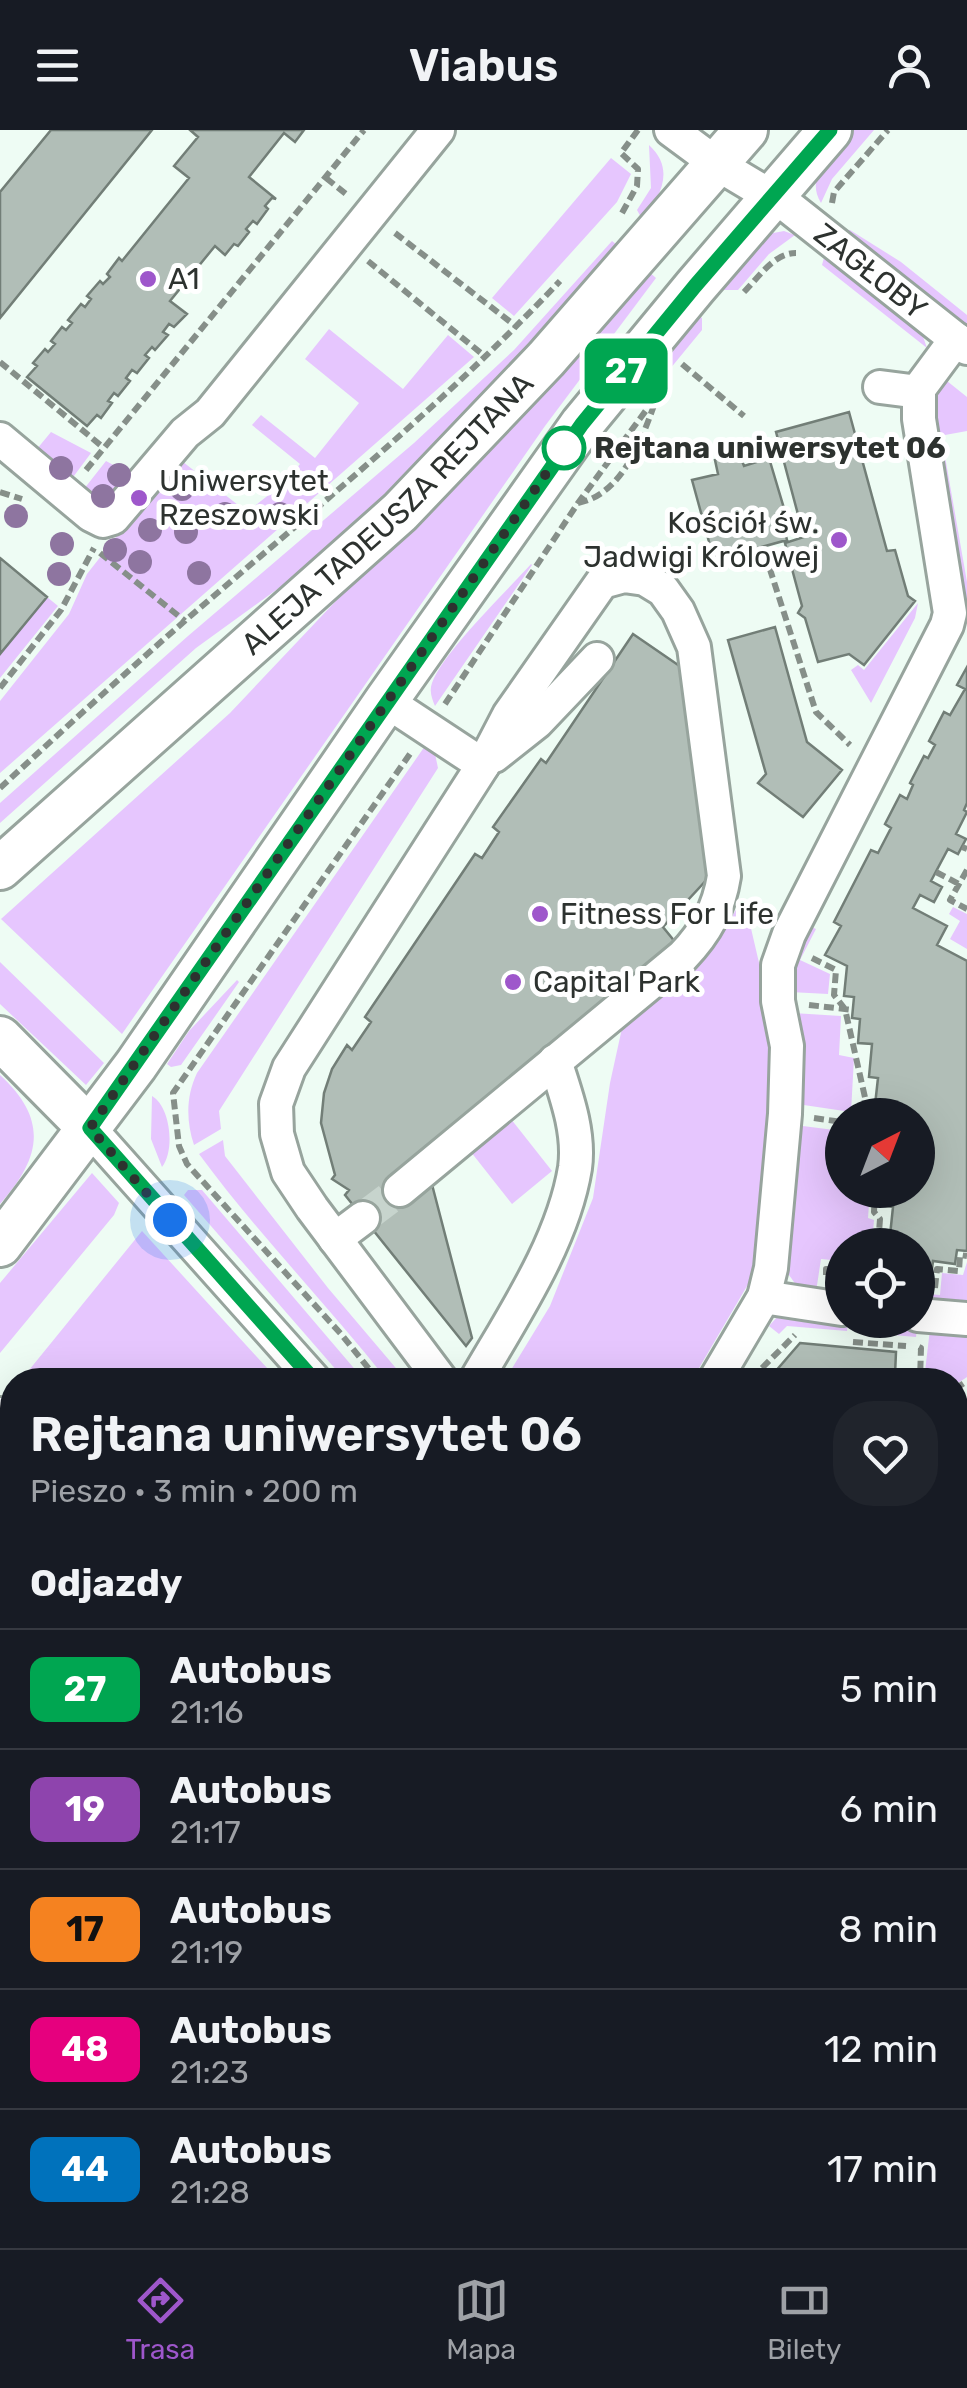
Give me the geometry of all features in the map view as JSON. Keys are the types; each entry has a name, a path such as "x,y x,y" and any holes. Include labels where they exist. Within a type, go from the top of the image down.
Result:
{"main road":[{"name":"ALEJA TADEUSZA REJTANA","path":"0,868 425,486 536,370 746,130"},
{"path":"0,1245 90,1128 582,424 830,130"},
{"path":"0,1038 90,1128"}],"street":[{"path":"94,535 184,433 210,412 438,130"},
{"name":"ZAGŁOBY","path":"671,130 822,232 961,344"},
{"path":"722,1368 764,1297 778,1213 787,1046 778,1001 778,965 789,934 948,625 950,613 919,419 919,392 961,344"},
{"path":"880,386 919,392"},
{"path":"0,439 91,516 94,535"},
{"path":"400,1190 684,956 713,917 724,876 694,647 678,611 662,590 644,579 624,576 602,582 509,715 483,765 290,1068 276,1104 277,1134 288,1172 432,1368"},
{"path":"483,765 536,722 597,659"},
{"path":"386,701 483,765"},
{"path":"483,1368 529,1290 553,1237 575,1166 572,1113 556,1061"},
{"path":"90,1128 303,1368"},
{"path":"335,1239 363,1218"},
{"path":"764,1297 825,1319"},
{"path":"935,1316 967,1319"}],"path":[{"path":"67,495 364,130"},
{"path":"838,214 831,201 834,192 888,130"},
{"path":"618,221 637,186 638,169 621,153 635,134"},
{"path":"326,178 517,327"},
{"path":"738,298 776,258 790,252 803,255"},
{"path":"364,258 487,358"},
{"path":"0,788 186,621 397,442 487,358 567,274"},
{"path":"0,362 104,448"},
{"path":"682,364 744,416"},
{"path":"658,394 640,445 619,474 591,500 578,502 658,394"},
{"path":"0,688 62,610 94,535 186,621"},
{"path":"765,554 816,712 853,748 862,731"},
{"path":"967,870 950,900 967,909"},
{"path":"936,872 959,884"},
{"path":"817,942 810,957 836,970 834,995 849,1010 866,1098"},
{"path":"778,1001 849,1010"},
{"path":"935,1288 937,1269 959,1270 960,1255 967,1256"},
{"path":"763,1368 792,1335 807,1337"},
{"path":"851,1338 853,1342"},
{"path":"851,1338 853,1342"},
{"path":"853,1342 922,1348 921,1368"}],"shaded area":[{"path":"854,130 874,130 832,179 821,203 816,182 819,173"},
{"path":"649,145 662,164 663,173 659,193 643,221 637,210 651,188"},
{"path":"611,158 631,174 617,202 514,316 492,298"},
{"path":"845,230 901,262 967,315 967,328"},
{"path":"784,231 795,235 769,254 738,290 724,290 719,285 768,234"},
{"path":"612,241 621,248 505,379 330,551 196,648 0,823 0,803 414,443 514,350"},
{"path":"825,254 921,331 927,348 822,265"},
{"path":"648,271 656,278 545,426 122,1034 1,919 230,713"},
{"path":"696,313 702,318 702,330 665,375 659,370"},
{"path":"329,329 403,389 448,335 474,357 0,773 0,701 69,614 87,574 178,458 247,512 285,482 300,464 252,425 261,415 315,458 359,403 305,359"},
{"path":"942,377 967,397 967,431 934,437 932,391"},
{"path":"51,432 91,453 68,484 32,455"},
{"path":"943,445 967,582 967,621 959,635 935,447"},
{"path":"106,461 141,480 113,513 80,494"},
{"path":"531,564 435,706 431,689 438,670"},
{"path":"47,597 58,606 0,678 0,654"},
{"path":"918,603 915,618 871,703 851,670 858,665 864,670"},
{"path":"425,746 435,754 438,768 219,1111 221,1129 194,1145 188,1109 197,1073"},
{"path":"739,905 746,907 768,1021 772,1095 757,1269 699,1368 512,1368 550,1306 593,1198 624,1019 711,950"},
{"path":"953,907 967,914 967,949 950,939 960,921 949,914"},
{"path":"807,925 816,929 800,960 830,974 828,994 790,992 793,953"},
{"path":"0,962 104,1063 86,1085 0,1004"},
{"path":"237,980 181,1065 167,1064 189,1031"},
{"path":"793,1013 841,1016 839,1055 854,1058 852,1098 825,1098 825,1108 797,1104"},
{"path":"0,1075 26,1108 34,1139 24,1171 0,1204"},
{"path":"152,1096 163,1109 169,1130 169,1151 162,1167 151,1139"},
{"path":"507,1114 552,1171 512,1204 467,1147"},
{"path":"795,1125 825,1129 825,1208 869,1208 873,1228 825,1228 825,1259 821,1259 816,1292 799,1289 784,1268"},
{"path":"223,1140 225,1156 396,1368 377,1368 199,1154"},
{"path":"92,1173 119,1203 114,1215 0,1353 0,1283"},
{"path":"188,1190 202,1190 354,1368 335,1368 184,1195"},
{"path":"142,1231 267,1368 31,1368"},
{"path":"967,1262 967,1307 935,1304 942,1273 963,1275"},
{"path":"779,1315 825,1320 825,1329 787,1326 779,1334 769,1326"},
{"path":"935,1329 967,1332 967,1368 925,1368 929,1338 935,1338"}],"building":[{"path":"51,130 152,130 0,318 0,192"},
{"name":"A1","path":"190,130 304,130 295,142 284,133 249,177 276,199 265,206 268,209 257,224 253,221 246,229 249,232 238,246 234,244 225,255 215,246 170,301 187,314 174,327 169,324 163,332 168,335 145,355 149,358 137,373 132,370 126,378 130,381 118,396 114,393 101,418 97,415 87,426 27,377 37,366 33,363 55,344 51,341 62,327 66,330 72,323 68,320 81,304 85,307 91,299 87,296 100,281 103,284 110,277 107,274 119,258 122,261 189,178 174,166 198,137"},
{"name":"Kościół św. Jadwigi Królowej","path":"849,412 887,551 895,550 908,596 915,601 864,665 849,654 818,662 805,618 798,613 802,606 785,543 804,537 776,432"},
{"path":"739,453 744,466 769,458 786,515 781,516 787,540 714,560 692,480 718,474 715,460"},
{"path":"0,558 47,597 0,654"},
{"path":"775,627 807,742 842,770 803,817 758,783 766,774 728,640"},
{"name":"Capital Park","path":"633,634 681,667 711,875 663,927 680,948 380,1195 388,1204 429,1173 472,1338 466,1346 345,1195 349,1190 332,1179 335,1175 321,1123 324,1093 332,1069 347,1045 352,1050 371,1022 365,1017 475,854 482,858 499,832 493,827 541,759 546,763"},
{"path":"967,667 967,812 956,834 966,839 958,854 948,849 931,881 942,887 934,902 920,895 913,908 947,926 937,945 967,961 967,1251 957,1250 955,1264 935,1261 935,1228 891,1228 893,1208 935,1208 935,1098 876,1098 878,1078 869,1077 872,1044 858,1043 860,1019 852,1018 854,997 844,996 847,966 825,955 841,926 834,922 871,850 878,853 891,828 885,824 900,795 907,799 913,785 910,783 924,756 928,758 935,745 929,741 944,712 950,715 965,689 957,685"},
{"path":"800,1343 896,1352 895,1368 778,1368"}],"tunnel":[{"path":"363,1218 400,1190"}],"bus line":[{"name":"27","path":"303,1368 90,1128 582,424 830,130"}],"place":[{"name":"A1","path":"148,279"},
{"name":"Rejtana uniwersytet 06","path":"564,448"},
{"name":"Uniwersytet Rzeszowski","path":"139,498"},
{"name":"Kościół św. Jadwigi Królowej","path":"839,540"},
{"name":"Fitness For Life","path":"540,914"},
{"name":"Capital Park","path":"513,982"}],"route":[{"path":"170,1220 90,1128 566,445 564,448"}]}
